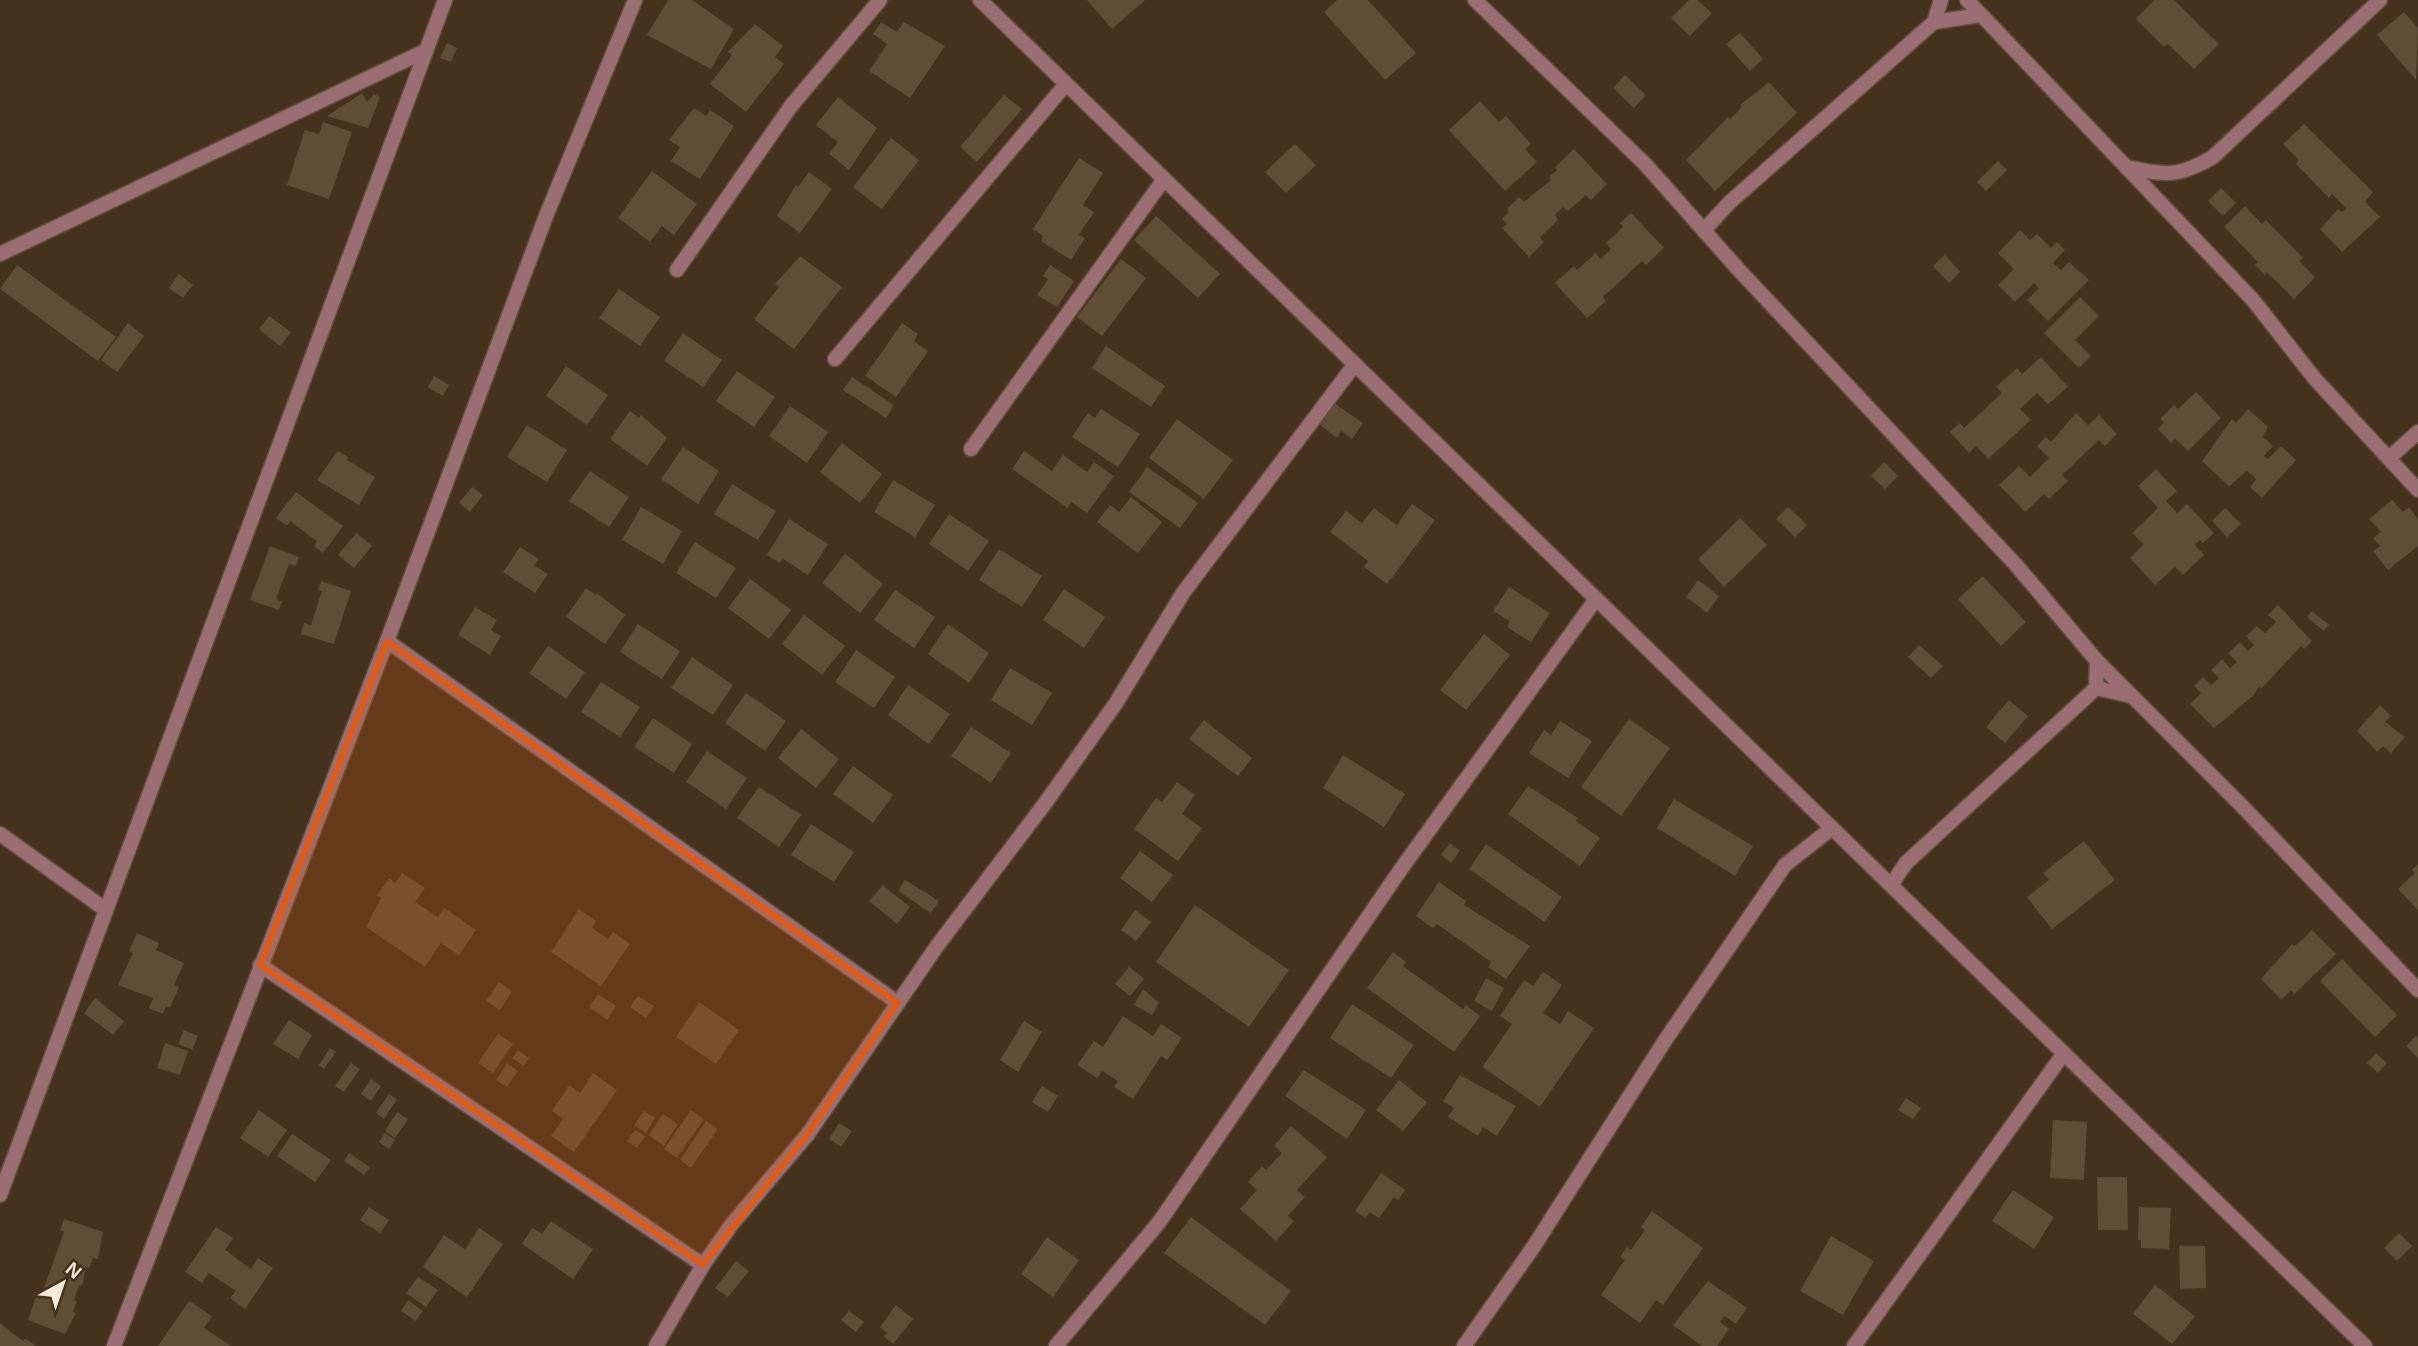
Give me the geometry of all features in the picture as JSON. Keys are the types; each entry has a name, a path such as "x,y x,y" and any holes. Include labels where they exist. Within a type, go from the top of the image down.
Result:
{"street":[{"path":"0,1195 5,1166 106,909 446,0"},
{"path":"114,1346 387,641 547,216 635,0"},
{"path":"677,270 791,106 880,0"},
{"path":"980,0 2365,1346"},
{"path":"1475,0 1644,164 1738,269 2016,565 2097,662 2242,806 2418,990"},
{"path":"1705,229 1730,202 1934,22 1941,0"},
{"path":"1967,0 2253,300 2315,379 2418,490"},
{"path":"2126,167 2168,176 2188,172 2213,157 2380,0"},
{"path":"1934,22 1981,15"},
{"path":"0,254 425,51"},
{"path":"835,359 1066,84"},
{"path":"971,449 1164,179"},
{"path":"656,1346 703,1265 732,1224 808,1133 898,1003 1116,703 1183,593 1355,364"},
{"path":"2389,458 2418,432"},
{"path":"1056,1346 1160,1222 1401,869 1596,599"},
{"path":"387,641 898,1003"},
{"path":"1891,885 1906,863 2096,688 2097,662"},
{"path":"2096,688 2131,696"},
{"path":"1464,1346 1534,1246 1664,1042 1785,865 1832,828"},
{"path":"0,834 106,909"},
{"path":"260,965 703,1265"},
{"path":"1854,1346 2064,1053"}],"highlighted area":[{"path":"387,641 898,1003 808,1134 703,1265 260,965"}],"building":[{"path":"668,0 692,0 734,29 711,69 647,35"},
{"path":"1087,0 1145,0 1112,29"},
{"path":"1337,0 1368,0 1416,53 1385,80 1324,12"},
{"path":"1689,0 1697,0 1712,13 1690,36 1671,18"},
{"path":"2154,0 2174,0 2219,44 2194,69 2168,44 2164,47 2136,19"},
{"path":"2404,12 2418,28 2416,80 2377,35"},
{"path":"881,22 897,32 904,22 945,46 910,98 869,71 887,44 873,34"},
{"path":"755,24 783,46 775,57 784,64 746,112 710,84 732,55 728,52"},
{"path":"1740,33 1763,59 1750,71 1726,44"},
{"path":"447,43 457,48 451,62 440,58"},
{"path":"1625,75 1646,95 1634,108 1613,88"},
{"path":"1769,82 1797,113 1715,191 1686,160 1728,117 1730,119 1742,107 1740,105"},
{"path":"362,93 367,102 374,94 380,97 368,128 327,116"},
{"path":"1004,95 1022,109 977,162 960,147"},
{"path":"838,97 877,128 849,170 829,154 838,142 816,125"},
{"path":"1480,101 1499,122 1506,116 1531,144 1525,149 1537,162 1505,191 1449,130"},
{"path":"694,108 706,116 710,110 734,126 700,179 671,161 680,147 669,140"},
{"path":"323,122 352,132 329,199 287,185 305,130 319,134"},
{"path":"2304,124 2373,192 2365,202 2380,217 2342,252 2320,229 2338,209 2342,212 2347,209 2332,194 2329,198 2296,164 2299,160 2283,144"},
{"path":"891,138 919,160 882,209 853,187"},
{"path":"1295,144 1316,165 1286,193 1265,172"},
{"path":"1574,149 1607,184 1591,200 1586,195 1568,211 1563,207 1555,215 1558,220 1540,237 1544,242 1529,257 1502,228 1507,224 1502,219 1509,212 1507,209 1519,197 1524,202 1551,180 1549,177 1557,170 1555,167"},
{"path":"1079,158 1103,173 1083,205 1094,212 1079,235 1085,238 1071,260 1041,241 1043,236 1033,229"},
{"path":"1998,161 2007,170 1986,191 1977,182"},
{"path":"652,171 697,204 674,235 662,226 650,242 618,218"},
{"path":"809,172 832,189 800,233 777,216 796,185 798,187"},
{"path":"2221,188 2236,203 2223,216 2208,201"},
{"path":"2245,206 2262,224 2266,220 2303,258 2299,261 2315,277 2294,299 2267,272 2265,275 2255,265 2258,262 2224,227"},
{"path":"1631,213 1664,248 1646,265 1642,261 1603,297 1606,301 1587,318 1555,283 1574,266 1577,270 1596,253 1601,259 1611,249 1606,243 1623,227 1620,223"},
{"path":"1156,216 1220,274 1198,298 1134,240"},
{"path":"2020,230 2030,240 2037,234 2051,248 2057,242 2065,250 2053,263 2061,270 2069,262 2089,280 2048,321 2027,300 2039,288 2034,283 2015,302 1998,285 2014,269 1998,253"},
{"path":"1945,255 1960,272 1949,283 1933,266"},
{"path":"800,256 842,287 794,349 754,319 779,287 775,284"},
{"path":"1121,259 1146,278 1102,336 1077,317"},
{"path":"17,265 116,337 98,361 0,289"},
{"path":"1050,265 1074,281 1057,307 1037,295 1048,279 1043,276"},
{"path":"179,274 193,285 183,298 169,288"},
{"path":"619,289 660,317 640,346 599,318"},
{"path":"2080,297 2099,316 2075,340 2091,356 2079,368 2044,333"},
{"path":"269,316 291,332 280,346 259,329"},
{"path":"128,323 144,336 117,372 101,360"},
{"path":"902,323 918,334 914,341 928,351 896,397 865,376"},
{"path":"683,333 722,360 703,387 664,361"},
{"path":"1106,346 1165,386 1151,407 1092,368"},
{"path":"2041,357 2068,387 2048,404 2037,393 2020,409 2031,420 1988,459 1976,446 1969,453 1950,432 1960,423 1964,428 2002,393 1996,387 2017,368 2022,374"},
{"path":"566,366 608,395 587,425 546,396"},
{"path":"737,371 775,397 754,427 716,401"},
{"path":"434,376 449,385 443,396 428,387"},
{"path":"852,377 894,405 886,418 843,390"},
{"path":"2196,392 2221,418 2188,451 2175,439 2171,443 2158,429 2164,422 2160,419 2174,405 2178,409"},
{"path":"1334,403 1363,423 1352,439 1341,431 1337,438 1319,424"},
{"path":"790,406 828,432 807,463 769,436"},
{"path":"1101,409 1140,434 1118,467 1072,437 1088,413 1095,418"},
{"path":"2248,409 2268,427 2263,437 2273,446 2264,456 2268,459 2281,446 2296,460 2262,498 2250,487 2256,479 2247,471 2229,486 2202,461 2232,419 2236,423"},
{"path":"630,411 639,418 641,415 667,438 647,466 610,439"},
{"path":"2076,413 2088,425 2099,415 2117,434 2105,446 2099,440 2062,475 2068,481 2049,499 2044,494 2025,512 1999,485 2019,466 2030,477 2049,458 2037,446 2046,437 2051,442"},
{"path":"1177,419 1233,460 1204,499 1149,458"},
{"path":"527,425 567,450 547,482 507,457"},
{"path":"842,443 882,474 860,503 820,472"},
{"path":"683,447 719,471 698,504 661,479"},
{"path":"338,451 348,457 347,460 375,477 359,505 317,480"},
{"path":"1024,451 1052,471 1063,455 1087,472 1094,462 1114,476 1087,513 1071,502 1068,508 1012,469"},
{"path":"1884,462 1898,476 1885,489 1871,476"},
{"path":"1147,467 1198,503 1180,528 1129,492"},
{"path":"2156,469 2177,491 2166,501 2177,513 2187,504 2214,533 2203,543 2200,540 2195,545 2204,555 2183,575 2175,567 2155,585 2130,558 2144,544 2132,533 2158,508 2138,486"},
{"path":"590,471 629,497 609,527 569,501"},
{"path":"893,480 935,505 915,537 874,512"},
{"path":"732,484 776,511 758,540 714,514"},
{"path":"472,487 483,495 470,512 459,503"},
{"path":"296,492 343,526 323,553 314,546 317,541 290,521 287,526 276,518"},
{"path":"1131,497 1162,522 1138,553 1097,522 1110,505 1119,512"},
{"path":"2392,500 2403,512 2409,507 2418,519 2418,546 2388,570 2373,551 2380,546 2373,538 2381,532 2369,519"},
{"path":"1412,504 1435,520 1387,584 1364,567 1368,561 1330,532 1346,511 1362,523 1374,508 1397,525"},
{"path":"641,507 682,531 663,564 622,540"},
{"path":"1788,507 1807,525 1795,537 1776,519"},
{"path":"2225,508 2241,524 2227,537 2212,521"},
{"path":"949,514 989,541 968,571 929,544"},
{"path":"1740,518 1767,545 1724,587 1698,559"},
{"path":"789,519 828,544 808,575 783,559 780,563 767,555"},
{"path":"356,533 372,546 354,568 338,555"},
{"path":"695,542 736,568 716,598 676,573"},
{"path":"270,546 299,557 296,566 289,564 276,599 282,602 279,610 250,600"},
{"path":"520,547 539,559 534,565 548,574 535,593 503,572"},
{"path":"999,549 1042,576 1022,607 979,580"},
{"path":"845,554 883,584 860,613 822,583"},
{"path":"1983,576 2026,622 2001,646 1958,599"},
{"path":"750,579 791,610 769,639 728,608"},
{"path":"1698,580 1719,596 1707,613 1686,597"},
{"path":"321,581 351,591 334,644 301,634 304,623 311,625 322,591 318,590"},
{"path":"1509,587 1550,613 1531,642 1507,627 1510,621 1493,611"},
{"path":"586,588 596,595 597,593 625,615 605,644 566,617"},
{"path":"1064,589 1105,617 1084,648 1043,620"},
{"path":"895,590 935,617 914,648 874,620"},
{"path":"2278,605 2312,641 2304,649 2301,646 2261,689 2259,686 2254,695 2214,728 2190,704 2201,693 2194,686 2203,677 2211,685 2219,678 2211,670 2222,659 2230,668 2237,662 2228,653 2240,642 2248,651 2254,645 2246,636 2257,626 2265,633 2276,622 2268,615"},
{"path":"475,607 497,620 491,630 501,636 490,655 458,635"},
{"path":"2312,611 2329,625 2324,631 2307,617"},
{"path":"804,615 845,646 822,675 782,644"},
{"path":"638,624 680,651 662,679 620,652"},
{"path":"948,624 989,653 969,683 928,654"},
{"path":"1484,634 1510,655 1466,710 1440,690"},
{"path":"1919,645 1943,666 1931,678 1908,657"},
{"path":"548,646 585,672 566,699 529,673"},
{"path":"856,650 895,677 874,708 835,682"},
{"path":"692,657 733,685 713,715 671,688"},
{"path":"1010,668 1052,693 1032,725 991,700"},
{"path":"601,682 640,707 620,737 581,712"},
{"path":"908,685 950,714 929,744 888,715"},
{"path":"746,693 786,721 765,751 725,723"},
{"path":"2009,700 2028,716 2005,743 1986,727"},
{"path":"2380,705 2391,716 2385,722 2405,737 2391,753 2383,746 2377,752 2357,731"},
{"path":"653,718 692,744 674,773 634,747"},
{"path":"1629,719 1670,748 1621,816 1581,787"},
{"path":"1204,720 1252,758 1238,776 1189,739"},
{"path":"1560,721 1592,741 1568,778 1529,753 1544,730 1551,735"},
{"path":"971,727 1011,753 991,783 951,756"},
{"path":"801,729 839,759 816,788 778,758"},
{"path":"707,751 747,778 726,809 686,782"},
{"path":"1343,755 1405,794 1384,827 1323,788"},
{"path":"853,766 893,795 873,823 833,794"},
{"path":"1177,782 1195,795 1182,814 1202,828 1178,861 1134,829 1156,798 1162,802"},
{"path":"1528,786 1578,818 1576,821 1600,838 1580,866 1508,814"},
{"path":"759,787 801,815 779,847 737,818"},
{"path":"1674,799 1753,846 1735,876 1657,828"},
{"path":"811,824 854,852 834,882 791,855"},
{"path":"2084,841 2115,880 2052,929 2027,897 2049,880 2043,873"},
{"path":"1450,843 1460,851 1451,863 1441,855"},
{"path":"1486,844 1562,897 1544,922 1469,869"},
{"path":"1140,851 1173,875 1152,902 1120,878"},
{"path":"2418,864 2418,910 2398,889 2415,873 2412,870"},
{"path":"402,873 425,888 415,902 438,917 444,908 476,930 459,955 441,943 425,967 366,927 381,898 377,896 389,878 395,883"},
{"path":"905,880 939,901 931,913 898,891"},
{"path":"1439,882 1466,901 1464,905 1530,946 1506,979 1488,967 1491,962 1437,924 1433,928 1416,916"},
{"path":"883,885 910,907 897,924 869,901"},
{"path":"1195,905 1289,970 1249,1027 1156,962"},
{"path":"579,909 596,921 592,928 608,939 613,932 630,944 601,986 551,952"},
{"path":"1135,910 1151,922 1136,941 1121,930"},
{"path":"2312,930 2336,954 2294,994 2291,990 2281,1000 2261,979 2292,944 2295,946"},
{"path":"137,933 159,943 156,950 184,963 174,985 179,987 170,1008 166,1006 163,1014 149,1008 153,998 118,985 133,953 129,951"},
{"path":"1393,952 1406,962 1403,966 1463,1009 1466,1005 1480,1016 1454,1052 1367,988"},
{"path":"2342,959 2397,1015 2375,1037 2320,981"},
{"path":"1129,967 1144,979 1130,996 1115,984"},
{"path":"1543,972 1562,985 1543,1013 1560,1024 1568,1011 1594,1028 1540,1107 1482,1067 1512,1024 1500,1016 1524,980 1533,986"},
{"path":"1486,978 1504,988 1492,1011 1474,1001"},
{"path":"499,982 512,991 500,1010 486,1001"},
{"path":"1143,989 1159,1003 1152,1015 1134,1005"},
{"path":"598,994 616,1006 607,1020 589,1007"},
{"path":"638,996 654,1006 646,1018 630,1007"},
{"path":"95,998 124,1021 113,1035 84,1013"},
{"path":"699,1002 739,1030 716,1064 676,1037"},
{"path":"1352,1004 1414,1045 1391,1078 1330,1038"},
{"path":"1123,1016 1153,1036 1161,1024 1182,1038 1167,1060 1161,1056 1133,1099 1114,1087 1118,1081 1102,1071 1097,1078 1077,1065 1094,1041 1103,1047"},
{"path":"289,1020 312,1035 298,1059 273,1044"},
{"path":"1024,1021 1042,1032 1018,1072 1000,1060"},
{"path":"184,1030 198,1036 192,1050 178,1044"},
{"path":"498,1034 513,1044 493,1073 478,1063"},
{"path":"2418,1037 2418,1058 2406,1046"},
{"path":"165,1043 188,1051 180,1075 157,1068"},
{"path":"330,1048 336,1052 324,1069 319,1065"},
{"path":"518,1050 529,1058 524,1066 512,1058"},
{"path":"2376,1053 2387,1063 2378,1073 2367,1063"},
{"path":"351,1063 360,1069 344,1092 335,1086"},
{"path":"507,1063 518,1071 507,1087 496,1080"},
{"path":"1304,1070 1366,1110 1347,1139 1285,1096"},
{"path":"593,1073 617,1090 574,1152 551,1136 563,1119 552,1111 569,1085 580,1093"},
{"path":"1460,1075 1516,1106 1497,1136 1483,1127 1478,1136 1448,1117 1454,1108 1443,1101"},
{"path":"371,1079 381,1086 371,1101 361,1094"},
{"path":"1399,1080 1427,1102 1403,1131 1376,1110"},
{"path":"1042,1086 1058,1096 1048,1112 1032,1102"},
{"path":"389,1094 397,1099 384,1119 376,1113"},
{"path":"1906,1098 1921,1108 1913,1119 1898,1110"},
{"path":"259,1110 287,1130 268,1157 240,1138"},
{"path":"691,1110 704,1119 677,1158 664,1149"},
{"path":"644,1111 655,1118 646,1133 634,1125"},
{"path":"397,1112 408,1119 395,1138 385,1131"},
{"path":"663,1114 678,1124 664,1146 649,1135"},
{"path":"2053,1120 2087,1122 2084,1180 2050,1178"},
{"path":"706,1121 718,1129 691,1168 680,1160"},
{"path":"839,1123 852,1131 841,1147 829,1139"},
{"path":"1291,1126 1327,1157 1297,1190 1305,1197 1288,1216 1294,1221 1276,1241 1240,1209 1257,1190 1248,1182 1262,1166 1266,1170 1282,1153 1274,1146"},
{"path":"635,1130 645,1136 637,1148 627,1141"},
{"path":"385,1133 395,1140 389,1149 379,1142"},
{"path":"292,1134 331,1160 315,1182 277,1156"},
{"path":"349,1153 370,1167 364,1175 344,1161"},
{"path":"1381,1173 1405,1190 1398,1200 1394,1197 1379,1218 1370,1212 1365,1218 1355,1211"},
{"path":"2097,1177 2127,1177 2128,1230 2098,1230"},
{"path":"2013,1190 2054,1217 2034,1249 1992,1221"},
{"path":"369,1207 389,1220 380,1233 360,1220"},
{"path":"2139,1207 2171,1208 2169,1249 2141,1248 2141,1240 2138,1240"},
{"path":"1652,1211 1703,1248 1663,1305 1656,1300 1640,1323 1601,1295 1625,1260 1620,1257 1627,1247 1631,1250 1645,1230 1641,1227"},
{"path":"1191,1217 1291,1291 1265,1325 1164,1253"},
{"path":"64,1219 103,1232 98,1259 93,1258 89,1268 86,1267 82,1286 79,1285 74,1300 77,1301 73,1312 76,1313 65,1334 28,1320 36,1297 40,1299 64,1232 60,1230"},
{"path":"551,1221 593,1249 573,1279 522,1244 532,1228 542,1234"},
{"path":"216,1227 233,1238 225,1250 251,1269 258,1258 273,1268 245,1309 230,1298 236,1291 209,1273 202,1283 185,1272"},
{"path":"479,1228 503,1244 467,1297 423,1267 444,1235 465,1249"},
{"path":"2399,1233 2412,1246 2397,1261 2384,1248"},
{"path":"1831,1236 1874,1261 1843,1315 1800,1291"},
{"path":"1047,1237 1079,1260 1053,1297 1021,1274"},
{"path":"2179,1246 2205,1246 2206,1288 2180,1289"},
{"path":"736,1261 749,1271 728,1297 715,1288"},
{"path":"418,1277 438,1290 426,1307 406,1293"},
{"path":"1708,1281 1747,1308 1736,1324 1724,1316 1720,1322 1729,1329 1717,1346 1702,1346 1673,1325"},
{"path":"2155,1285 2195,1316 2172,1344 2133,1314"},
{"path":"408,1300 423,1311 416,1321 401,1311"},
{"path":"189,1301 212,1316 204,1328 231,1346 158,1346"},
{"path":"896,1305 913,1319 893,1344 884,1336 887,1333 880,1327"},
{"path":"849,1311 864,1322 856,1332 841,1320"},
{"path":"0,1323 23,1341 25,1338 36,1346 0,1346"}]}
